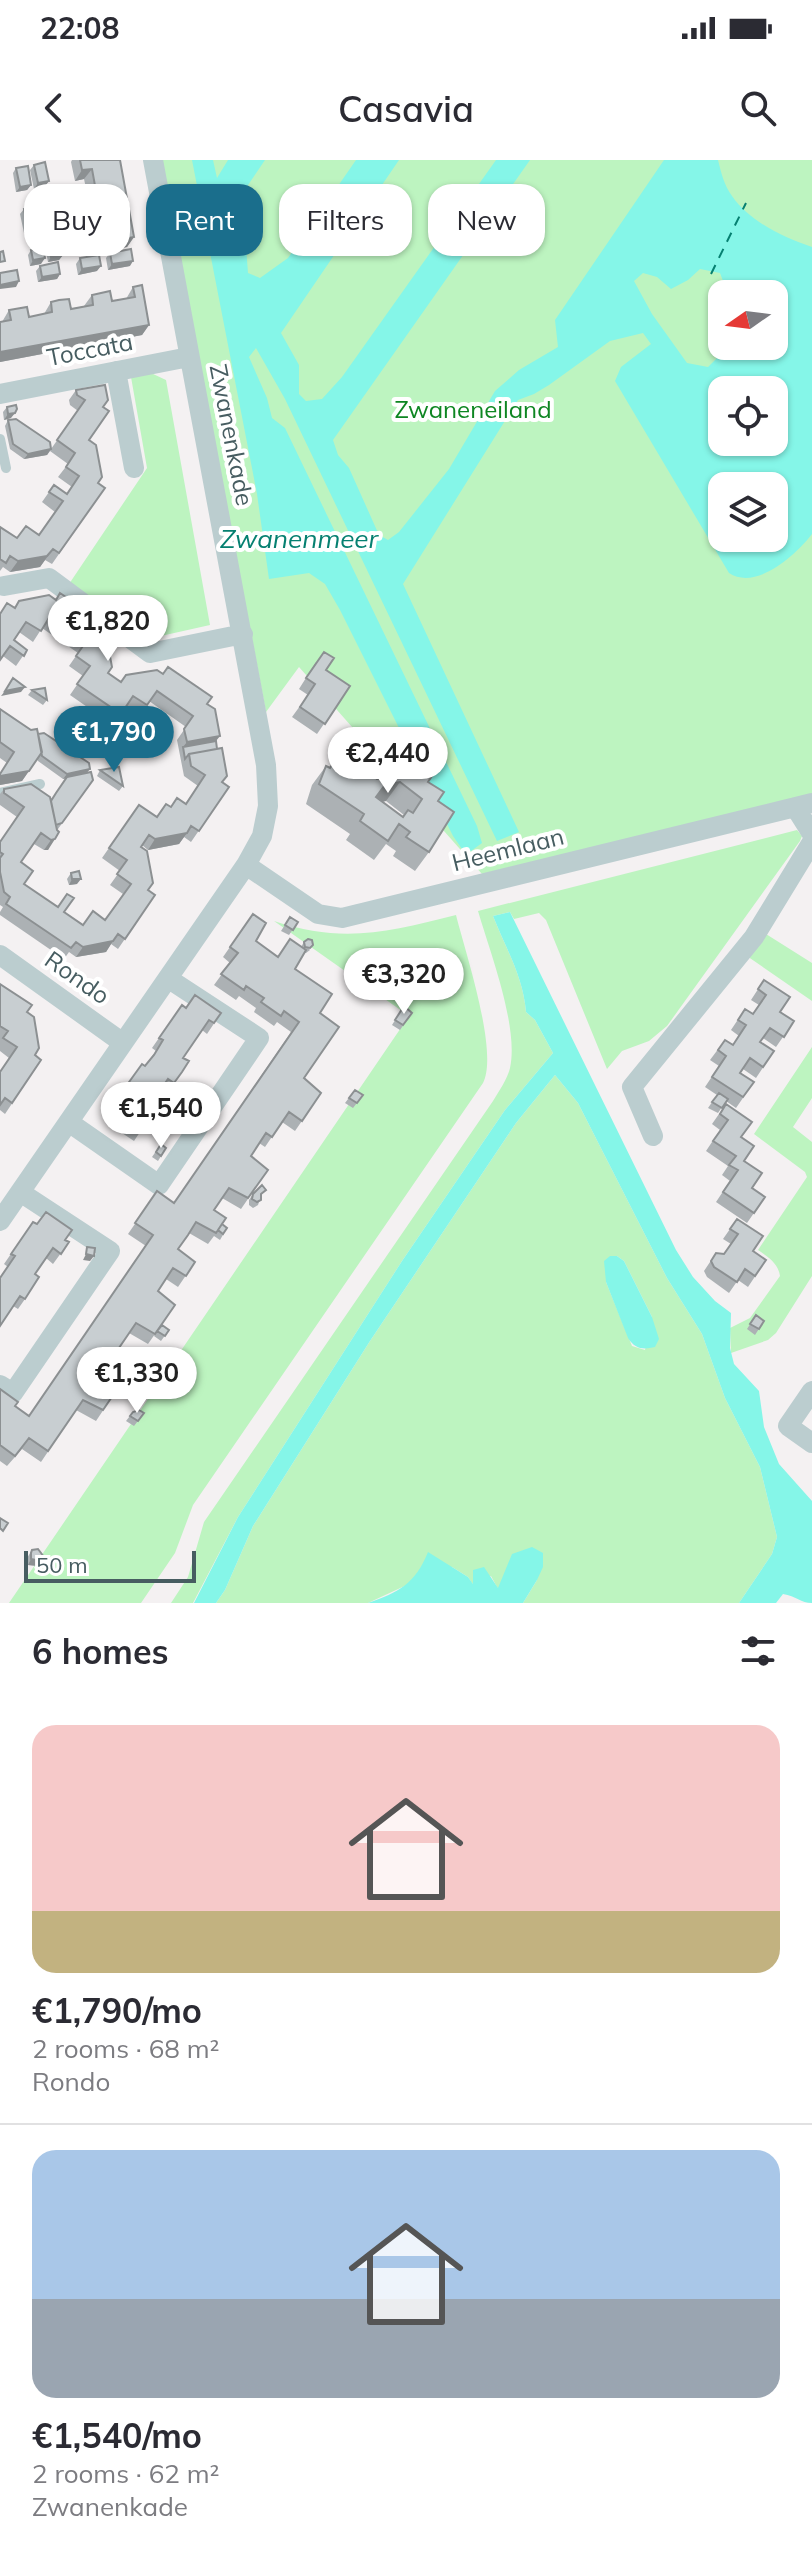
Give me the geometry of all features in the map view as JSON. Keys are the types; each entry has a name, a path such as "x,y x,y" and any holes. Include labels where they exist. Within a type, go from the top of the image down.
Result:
{"street":[{"name":"Zwanenkade","path":"0,1221 246,865 262,836 268,806 266,765 243,634 153,160"},
{"name":"Toccata","path":"0,394 189,357"},
{"path":"116,371 134,468"},
{"path":"4,586 49,578 150,653 243,634"},
{"name":"Heemlaan","path":"246,865 318,914 342,918 804,805 812,834"},
{"path":"653,1136 632,1087 754,937 812,842"},
{"name":"Rondo","path":"0,955 123,1043"},
{"path":"70,1123 159,1185 259,1038 169,979"},
{"path":"0,1385 13,1393 110,1251 20,1192"},
{"path":"812,1391 788,1426 812,1443"}],"lane":[{"path":"0,439 6,468"},
{"path":"0,793 40,784"}],"green space":[{"name":"Zwaneneiland","path":"160,160 812,160 812,795 482,874 299,667 266,712 178,256 263,256 263,184 165,184"},
{"path":"151,373 166,380 210,625 143,640 67,587 147,468 131,377"},
{"path":"797,830 802,836 800,841 667,1026 649,1041 622,1051 607,1069 546,920 539,913 514,919 510,912 493,916 518,975 526,1012 535,1020 553,1053 505,1110 402,1261 238,1517 193,1603 171,1603 188,1577 204,1522 507,1077 512,1051 507,1011 478,911"},
{"path":"456,915 484,1026 487,1068 483,1083 193,1505 175,1553 141,1603 9,1603 409,1016 274,921 344,934 387,930"},
{"path":"758,929 812,963 812,1001 741,952"},
{"path":"812,1047 812,1098 793,1127 812,1142 812,1276 776,1333 768,1340 731,1353 730,1328 750,1318 780,1276 775,1264 758,1250 807,1177 805,1172 754,1134"},
{"path":"555,1075 578,1103 667,1278 702,1334 725,1398 760,1467 777,1537 772,1554 739,1603 523,1603 537,1580 498,1589 491,1576 474,1586 468,1577 452,1567 420,1571 409,1584 368,1603 216,1603 225,1590 253,1526 370,1341 516,1123","holes":["610,1256 624,1261 652,1317 645,1350 632,1346 606,1282"]}],"water":[{"path":"192,160 213,160 217,178 228,160 265,160 249,184 197,184"},
{"path":"356,160 399,160 383,184 339,184"},
{"path":"496,160 530,160 513,184 479,184"},
{"name":"Zwanenmeer","path":"664,160 718,160 729,192 739,205 779,234 812,247 812,534 786,560 763,574 751,577 729,573 717,552 788,552 788,472 708,472 708,538 615,381 621,367 651,344 643,333 610,341 549,385 518,400 403,584 519,832 497,841 285,399 256,348 249,357 272,418 285,428 477,826 482,843 471,851 462,849 453,836 325,584 309,573 269,579 257,494 211,256 247,256 248,273 260,278 289,256 334,256 281,333 299,365 299,394 306,401 322,399 342,377 428,256 462,256 333,440 379,535 388,540 399,532 449,469 495,391 519,370 558,347 555,320"},
{"path":"510,912 676,1250 693,1277 731,1313 730,1348 734,1364 759,1391 764,1427 779,1464 812,1501 812,1603 783,1594 776,1603 739,1603 772,1554 777,1537 760,1467 725,1398 702,1334 667,1278 578,1103 555,1075 516,1123 370,1341 253,1526 225,1590 216,1603 194,1603 238,1517 402,1261 505,1110 553,1053 535,1020 526,1012 518,975 493,916"},
{"path":"610,1256 624,1261 652,1317 659,1339 655,1347 640,1348 628,1338 606,1282 604,1261"},
{"path":"532,1547 543,1553 543,1567 523,1603 368,1603 405,1585 418,1572 428,1552 468,1577 473,1584 473,1570 484,1567 498,1588 512,1554"}],"building":[{"path":"80,160 120,160 124,184 95,184 92,169 82,170"},
{"path":"45,162 49,181 38,183 34,165"},
{"path":"28,166 31,184 20,187 16,168"},
{"path":"130,215 134,237 130,238"},
{"path":"130,249 133,261 112,264 111,256 130,256"},
{"path":"3,251 5,261 0,262 0,252"},
{"path":"99,256 101,266 82,269 80,258"},
{"path":"58,262 60,274 42,277 40,266"},
{"path":"17,270 19,281 0,285 0,273"},
{"path":"142,285 149,325 0,352 0,322 11,320 9,310 27,307 29,317 52,312 51,302 59,300 69,299 71,309 93,305 92,295 110,291 112,301 135,297 133,287"},
{"path":"105,385 108,400 103,407 109,411 89,440 96,445 102,477 98,483 105,488 59,553 53,549 47,556 18,561 10,556 6,563 0,559 0,527 17,538 26,526 39,535 63,501 49,492 54,485 67,494 79,476 66,467 75,453 57,440 85,400 77,395 76,390"},
{"path":"16,405 15,413 8,414 7,407"},
{"path":"16,419 50,442 51,449 28,454 13,444 8,420"},
{"path":"60,593 104,623 99,631 106,635 112,667 108,673 121,682 126,675 157,670 163,674 168,667 212,697 207,704 215,709 220,736 187,742 184,729 193,716 157,691 147,705 133,696 121,714 77,684 90,666 76,656 85,643 49,618 41,631 26,622 14,640 27,650 24,656 10,646 0,660 0,614 7,603 15,608 19,601 49,595 56,600"},
{"path":"324,652 334,658 326,670 350,686 325,724 300,707 315,684 306,678"},
{"path":"13,678 25,687 5,691"},
{"path":"45,688 47,700 32,690"},
{"path":"0,709 31,730 37,729 42,752 29,771 0,776 14,752 0,742"},
{"path":"355,731 378,747 363,769 377,779 402,774 412,758 434,773 428,782 444,792 438,801 454,812 429,852 406,837 410,832 399,824 388,841 360,821 364,814 319,784 326,766 330,768","holes":["400,782 422,799 413,813 408,810 403,817 376,797 385,785"]},
{"path":"44,733 89,763 90,769 67,774 42,756 38,734"},
{"path":"216,741 217,749 189,754 185,759 183,747"},
{"path":"222,748 227,776 222,782 229,787 199,831 191,826 187,833 155,839 149,835 141,847 147,851 153,883 148,890 155,895 125,939 118,934 113,941 83,947 76,942 71,948 6,904 10,897 4,892 0,872 3,854 0,852 0,842 24,807 4,793 4,789 31,784 50,797 59,832 51,840 41,833 21,862 33,871 24,884 58,907 67,894 74,898 64,912 83,925 93,911 105,920 131,884 117,874 127,860 109,848 139,805 157,817 166,804 171,807 177,798 186,804 205,775 191,766 189,754"},
{"path":"119,767 123,786 100,770"},
{"path":"91,772 93,780 62,823 56,825 51,801 56,793 67,777"},
{"path":"79,871 81,879 72,879 71,873"},
{"path":"253,914 266,923 256,941 278,957 290,939 306,950 295,969 332,994 320,1013 339,1027 304,1078 321,1093 302,1121 289,1112 272,1137 266,1133 251,1156 268,1170 248,1198 229,1188 214,1210 226,1218 216,1233 196,1222 178,1249 195,1262 186,1276 173,1268 158,1291 175,1305 155,1334 136,1323 106,1367 122,1382 103,1410 83,1400 48,1451 29,1438 15,1456 0,1445 0,1389 18,1402 15,1406 29,1416 153,1235 135,1223 157,1191 174,1203 299,1022 284,1011 281,1016 261,1002 264,998 246,986 244,990 221,974 238,953 230,947"},
{"path":"290,917 298,922 293,930 285,925"},
{"path":"312,940 310,948 305,947 304,942"},
{"path":"764,980 790,997 780,1012 794,1021 784,1037 770,1028 760,1042 774,1051 763,1067 750,1058 740,1073 754,1082 743,1097 712,1077 726,1056 718,1050 725,1040 733,1045 746,1025 738,1020 745,1009 753,1014 766,995 758,989"},
{"path":"0,984 32,1005 27,1012 34,1017 39,1048 35,1055 41,1060 12,1103 5,1098 0,1105 0,1072 17,1047 3,1038 8,1031 0,1026"},
{"path":"195,995 221,1013 214,1023 209,1020 183,1058 189,1061 174,1083 168,1079 143,1116 148,1120 141,1130 114,1112 123,1099 119,1096 142,1064 145,1066 154,1055 163,1040 159,1038 182,1005 186,1008"},
{"path":"404,1006 412,1013 403,1025 395,1020"},
{"path":"355,1090 363,1095 357,1103 349,1098"},
{"path":"719,1093 728,1099 722,1108 712,1102"},
{"path":"726,1104 752,1122 741,1137 754,1146 744,1161 762,1173 752,1188 765,1197 754,1213 723,1192 738,1170 729,1165 736,1156 713,1141 728,1120 720,1114"},
{"path":"161,1144 166,1148 161,1156 156,1152"},
{"path":"262,1185 266,1190 257,1202 252,1199 253,1194"},
{"path":"46,1212 72,1230 65,1240 69,1242 61,1254 53,1248 35,1274 39,1277 25,1299 20,1296 0,1326 0,1278 15,1256 11,1254 33,1222 37,1224"},
{"path":"737,1219 763,1236 753,1251 766,1260 755,1276 745,1269 737,1282 714,1267 711,1261 716,1253 724,1254 738,1234 730,1229"},
{"path":"222,1224 227,1228 223,1234 218,1230"},
{"path":"87,1247 95,1248 94,1256 86,1254"},
{"path":"756,1315 764,1321 759,1329 750,1324"},
{"path":"162,1325 169,1330 165,1336 157,1331"},
{"path":"139,1410 144,1413 138,1421 130,1416"},
{"path":"0,1518 8,1523 3,1531 0,1528"},
{"path":"38,1549 44,1557 41,1561 31,1559 32,1550"}],"ferry route":[{"path":"711,274 746,203"}]}
